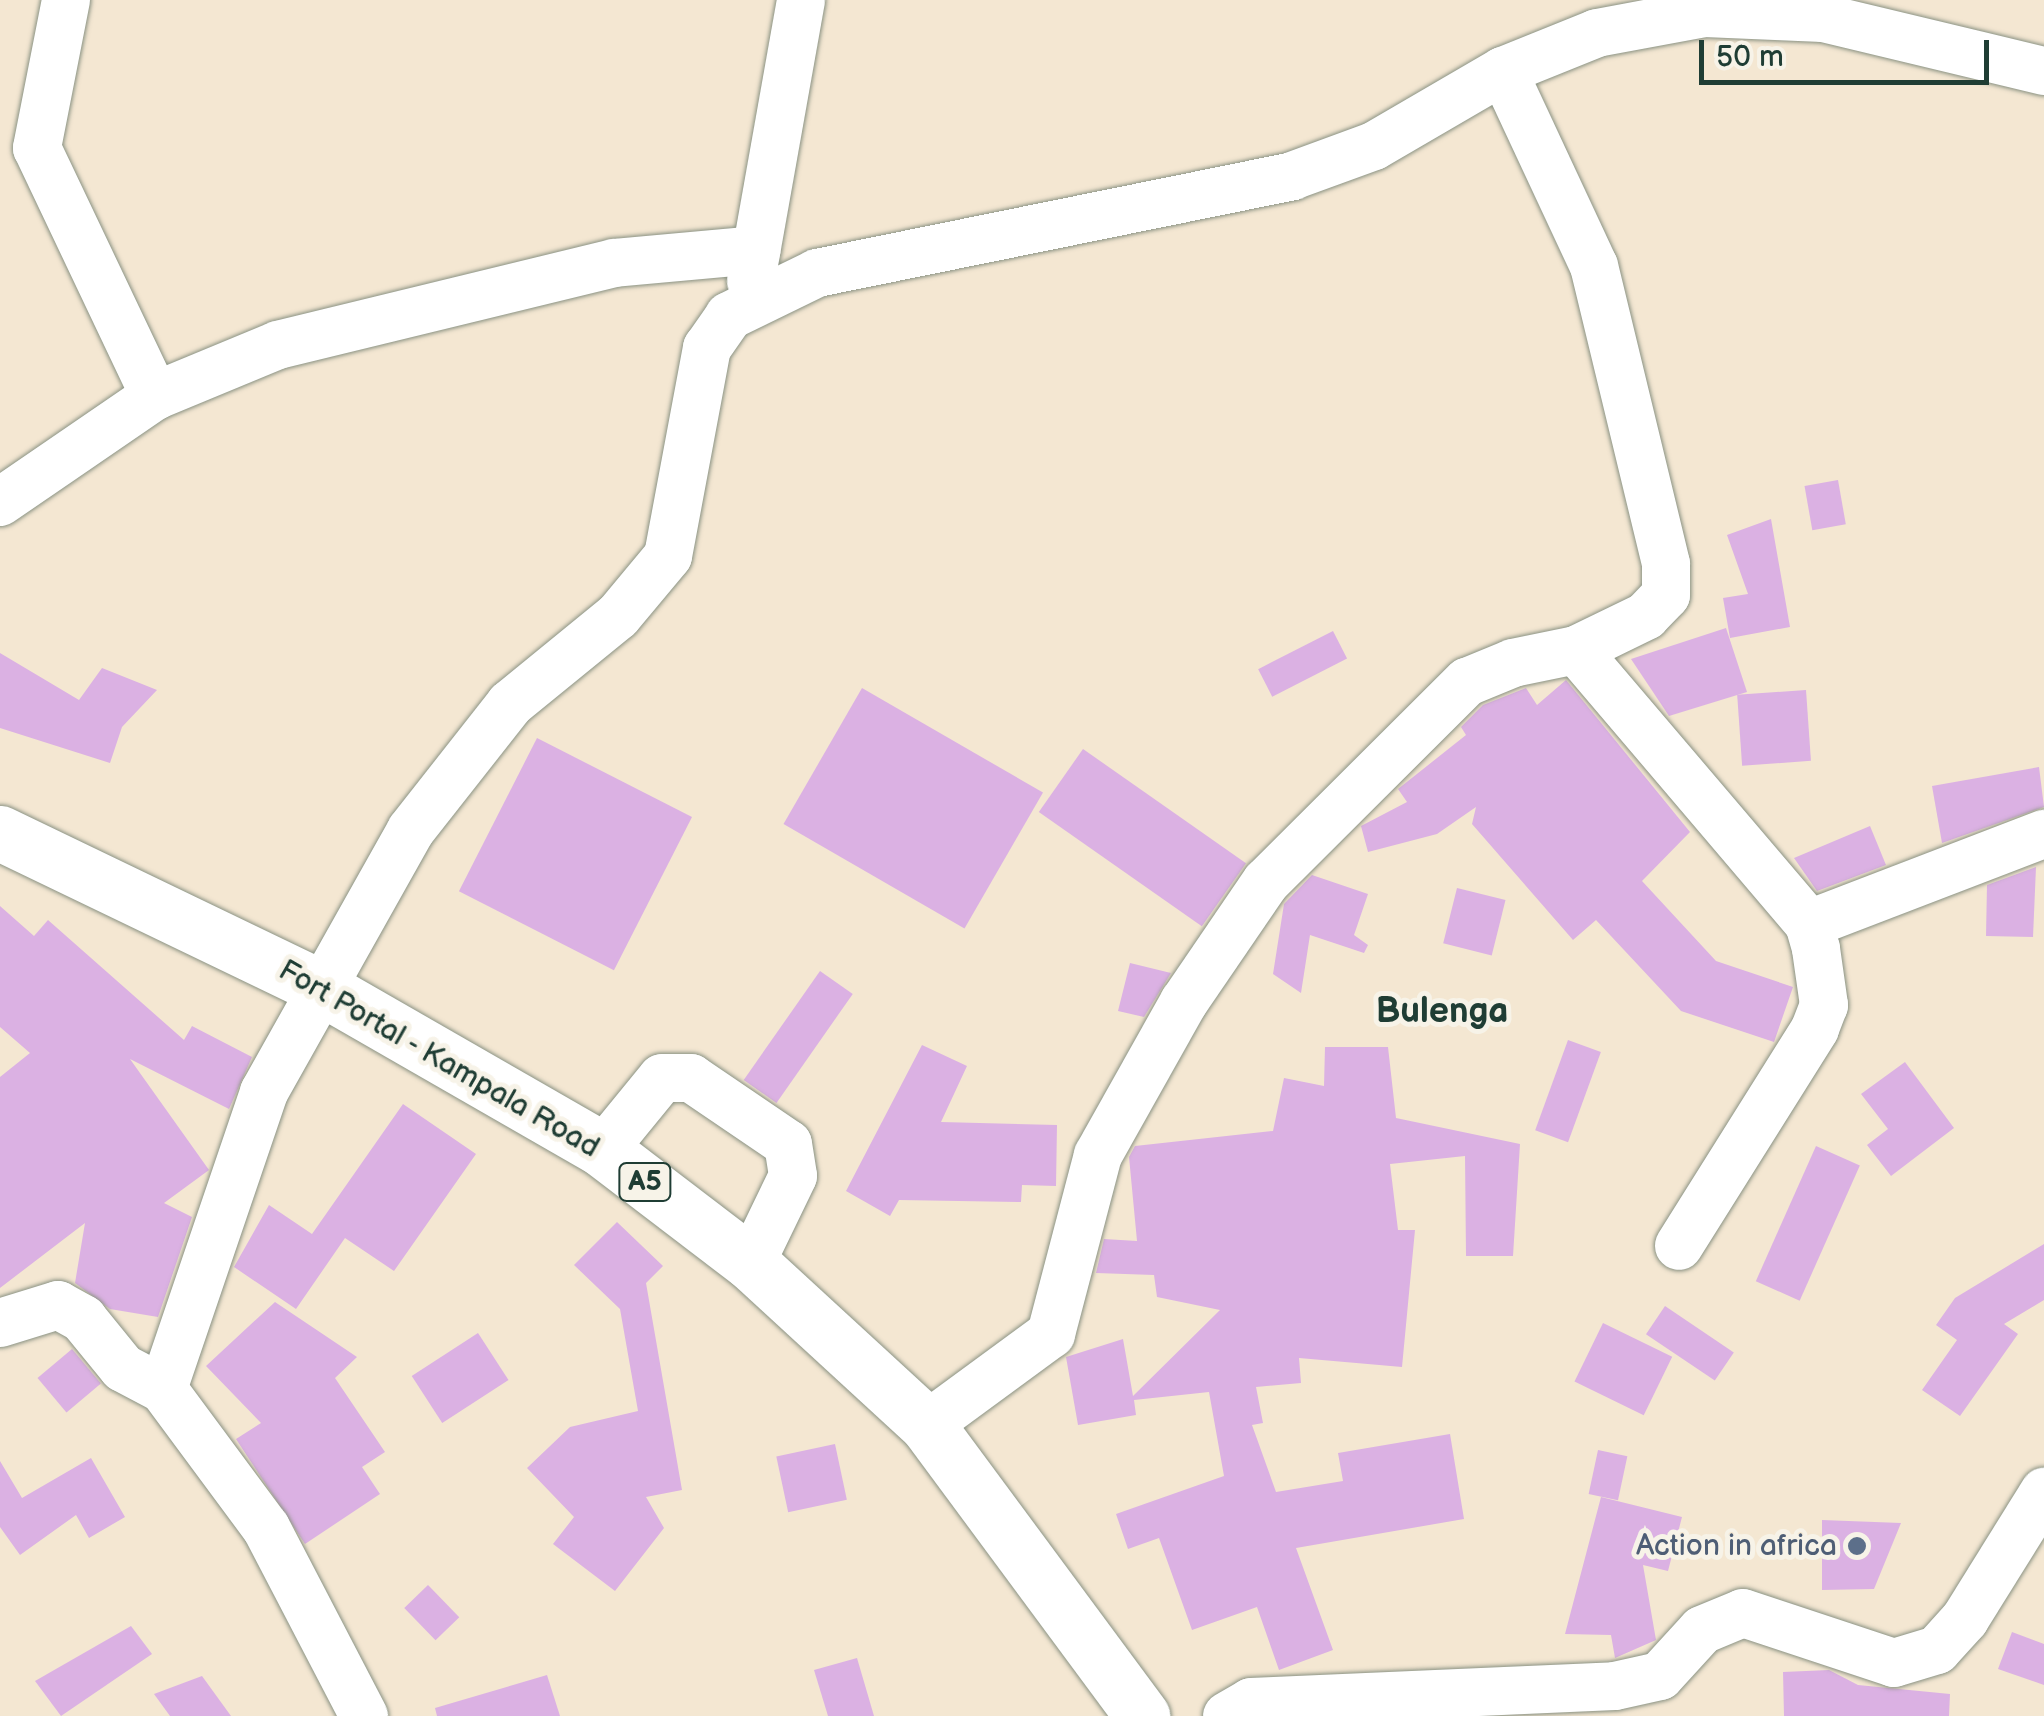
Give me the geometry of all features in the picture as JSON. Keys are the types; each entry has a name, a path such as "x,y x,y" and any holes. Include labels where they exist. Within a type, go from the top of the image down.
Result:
{"main road":[{"name":"Fort Portal - Kampala Road","path":"0,832 320,988 603,1150 751,1263 928,1425 1142,1716"}],"street":[{"path":"66,0 18,140 155,396"},
{"path":"747,302 801,0"},
{"path":"164,1390 264,1092 411,830 510,704 618,616 668,556 707,348 747,302 817,273 1292,176 1374,146 1503,71 1597,33 1704,13 1823,18 2044,71"},
{"path":"928,1425 1051,1334 1098,1156 1184,1002 1266,882 1467,682 1576,650 1646,616 1666,595 1666,564 1594,266 1503,71"},
{"path":"0,502 155,396 278,345 558,276 756,250"},
{"path":"1576,650 1809,924 1823,978 1815,1029 1679,1246"},
{"path":"1809,924 2044,834"},
{"path":"603,1150 662,1078 690,1078 788,1144 794,1176 751,1263"},
{"path":"0,1324 58,1305 83,1319 124,1368 164,1390 266,1528 364,1716"},
{"path":"1227,1716 1250,1702 1630,1682 1660,1676 1702,1630 1743,1613 1894,1662 1937,1650 1965,1619 2044,1492"}],"building":[{"path":"1838,480 1846,524 1812,530 1805,486"},
{"path":"1771,519 1790,627 1730,638 1723,598 1748,594 1727,535"},
{"path":"1726,628 1747,692 1669,716 1631,659"},
{"path":"1333,631 1347,659 1272,697 1258,669"},
{"path":"0,653 79,700 102,668 157,690 122,727 110,763 0,728"},
{"path":"1566,680 1690,832 1642,881 1716,961 1793,987 1774,1042 1681,1011 1596,920 1573,940 1472,824 1476,807 1437,834 1368,852 1361,826 1407,802 1398,789 1466,735 1461,727 1483,705 1526,688 1537,705"},
{"path":"862,688 1043,792 964,928 784,824"},
{"path":"1806,690 1811,761 1742,766 1737,695"},
{"path":"537,738 692,817 614,970 459,891"},
{"path":"1083,749 1246,863 1202,926 1039,812"},
{"path":"2039,767 2044,807 1942,843 1932,786"},
{"path":"1870,826 1886,865 1817,891 1794,858"},
{"path":"2036,867 2033,937 1986,936 1987,885"},
{"path":"1312,875 1368,894 1354,935 1368,945 1364,953 1310,935 1301,993 1273,974 1284,904"},
{"path":"1457,888 1506,900 1492,955 1443,943"},
{"path":"0,906 34,936 48,920 184,1040 192,1026 252,1057 229,1109 130,1059 209,1170 164,1203 192,1217 158,1317 110,1309 75,1283 85,1223 0,1288 0,1077 30,1053 0,1027"},
{"path":"1130,963 1171,973 1144,1017 1118,1011"},
{"path":"820,971 853,994 776,1103 744,1080"},
{"path":"1568,1040 1601,1052 1568,1142 1535,1130"},
{"path":"922,1045 967,1066 941,1122 1057,1125 1056,1186 1022,1185 1021,1202 899,1200 890,1216 846,1191"},
{"path":"1325,1047 1388,1047 1396,1118 1520,1144 1513,1256 1466,1256 1465,1156 1390,1164 1398,1230 1415,1230 1402,1367 1299,1358 1301,1383 1256,1387 1263,1423 1252,1425 1276,1492 1343,1481 1338,1453 1450,1434 1464,1519 1296,1548 1333,1650 1279,1670 1257,1607 1192,1630 1159,1538 1128,1549 1116,1514 1224,1476 1209,1392 1134,1400 1136,1415 1078,1425 1066,1357 1123,1339 1133,1396 1220,1310 1157,1297 1154,1275 1096,1273 1104,1239 1137,1241 1129,1157 1135,1146 1273,1131 1284,1078 1324,1086"},
{"path":"1905,1062 1954,1128 1891,1176 1867,1145 1888,1129 1861,1094"},
{"path":"403,1104 476,1154 394,1271 345,1238 296,1309 234,1267 269,1205 312,1234"},
{"path":"1816,1146 1860,1166 1800,1301 1756,1281"},
{"path":"617,1222 663,1266 646,1283 682,1490 646,1497 664,1528 615,1591 553,1544 574,1517 527,1468 570,1427 638,1411 620,1309 574,1265"},
{"path":"2044,1244 2044,1300 2004,1324 2018,1334 1960,1416 1922,1390 1957,1340 1936,1325 1955,1298"},
{"path":"275,1302 357,1357 335,1378 385,1452 362,1467 380,1494 305,1544 236,1439 261,1423 206,1366"},
{"path":"1665,1306 1734,1352 1715,1381 1646,1334"},
{"path":"1603,1323 1672,1357 1644,1415 1575,1381"},
{"path":"478,1333 508,1380 442,1423 412,1376"},
{"path":"72,1349 101,1383 66,1412 38,1378"},
{"path":"835,1444 847,1500 788,1512 776,1456"},
{"path":"1598,1450 1627,1456 1618,1500 1589,1494"},
{"path":"91,1458 125,1517 89,1538 76,1515 20,1555 0,1527 0,1461 22,1498"},
{"path":"1601,1497 1682,1517 1668,1571 1643,1565 1656,1640 1615,1658 1611,1635 1565,1634"},
{"name":"Action in africa","path":"1822,1520 1901,1523 1874,1589 1822,1590"},
{"path":"428,1585 459,1617 436,1640 404,1608"},
{"path":"131,1626 152,1654 61,1716 35,1681"},
{"path":"2012,1632 2044,1644 2044,1685 1998,1669"},
{"path":"857,1658 874,1716 828,1716 814,1670"},
{"path":"1829,1670 1858,1685 1950,1694 1949,1716 1784,1716 1783,1672"},
{"path":"547,1675 560,1716 437,1716 435,1708"},
{"path":"202,1676 231,1716 170,1716 154,1694"}],"place":[{"name":"Action in africa","path":"1857,1546"}],"district":[{"name":"Bulenga","path":"1442,1012"}]}
